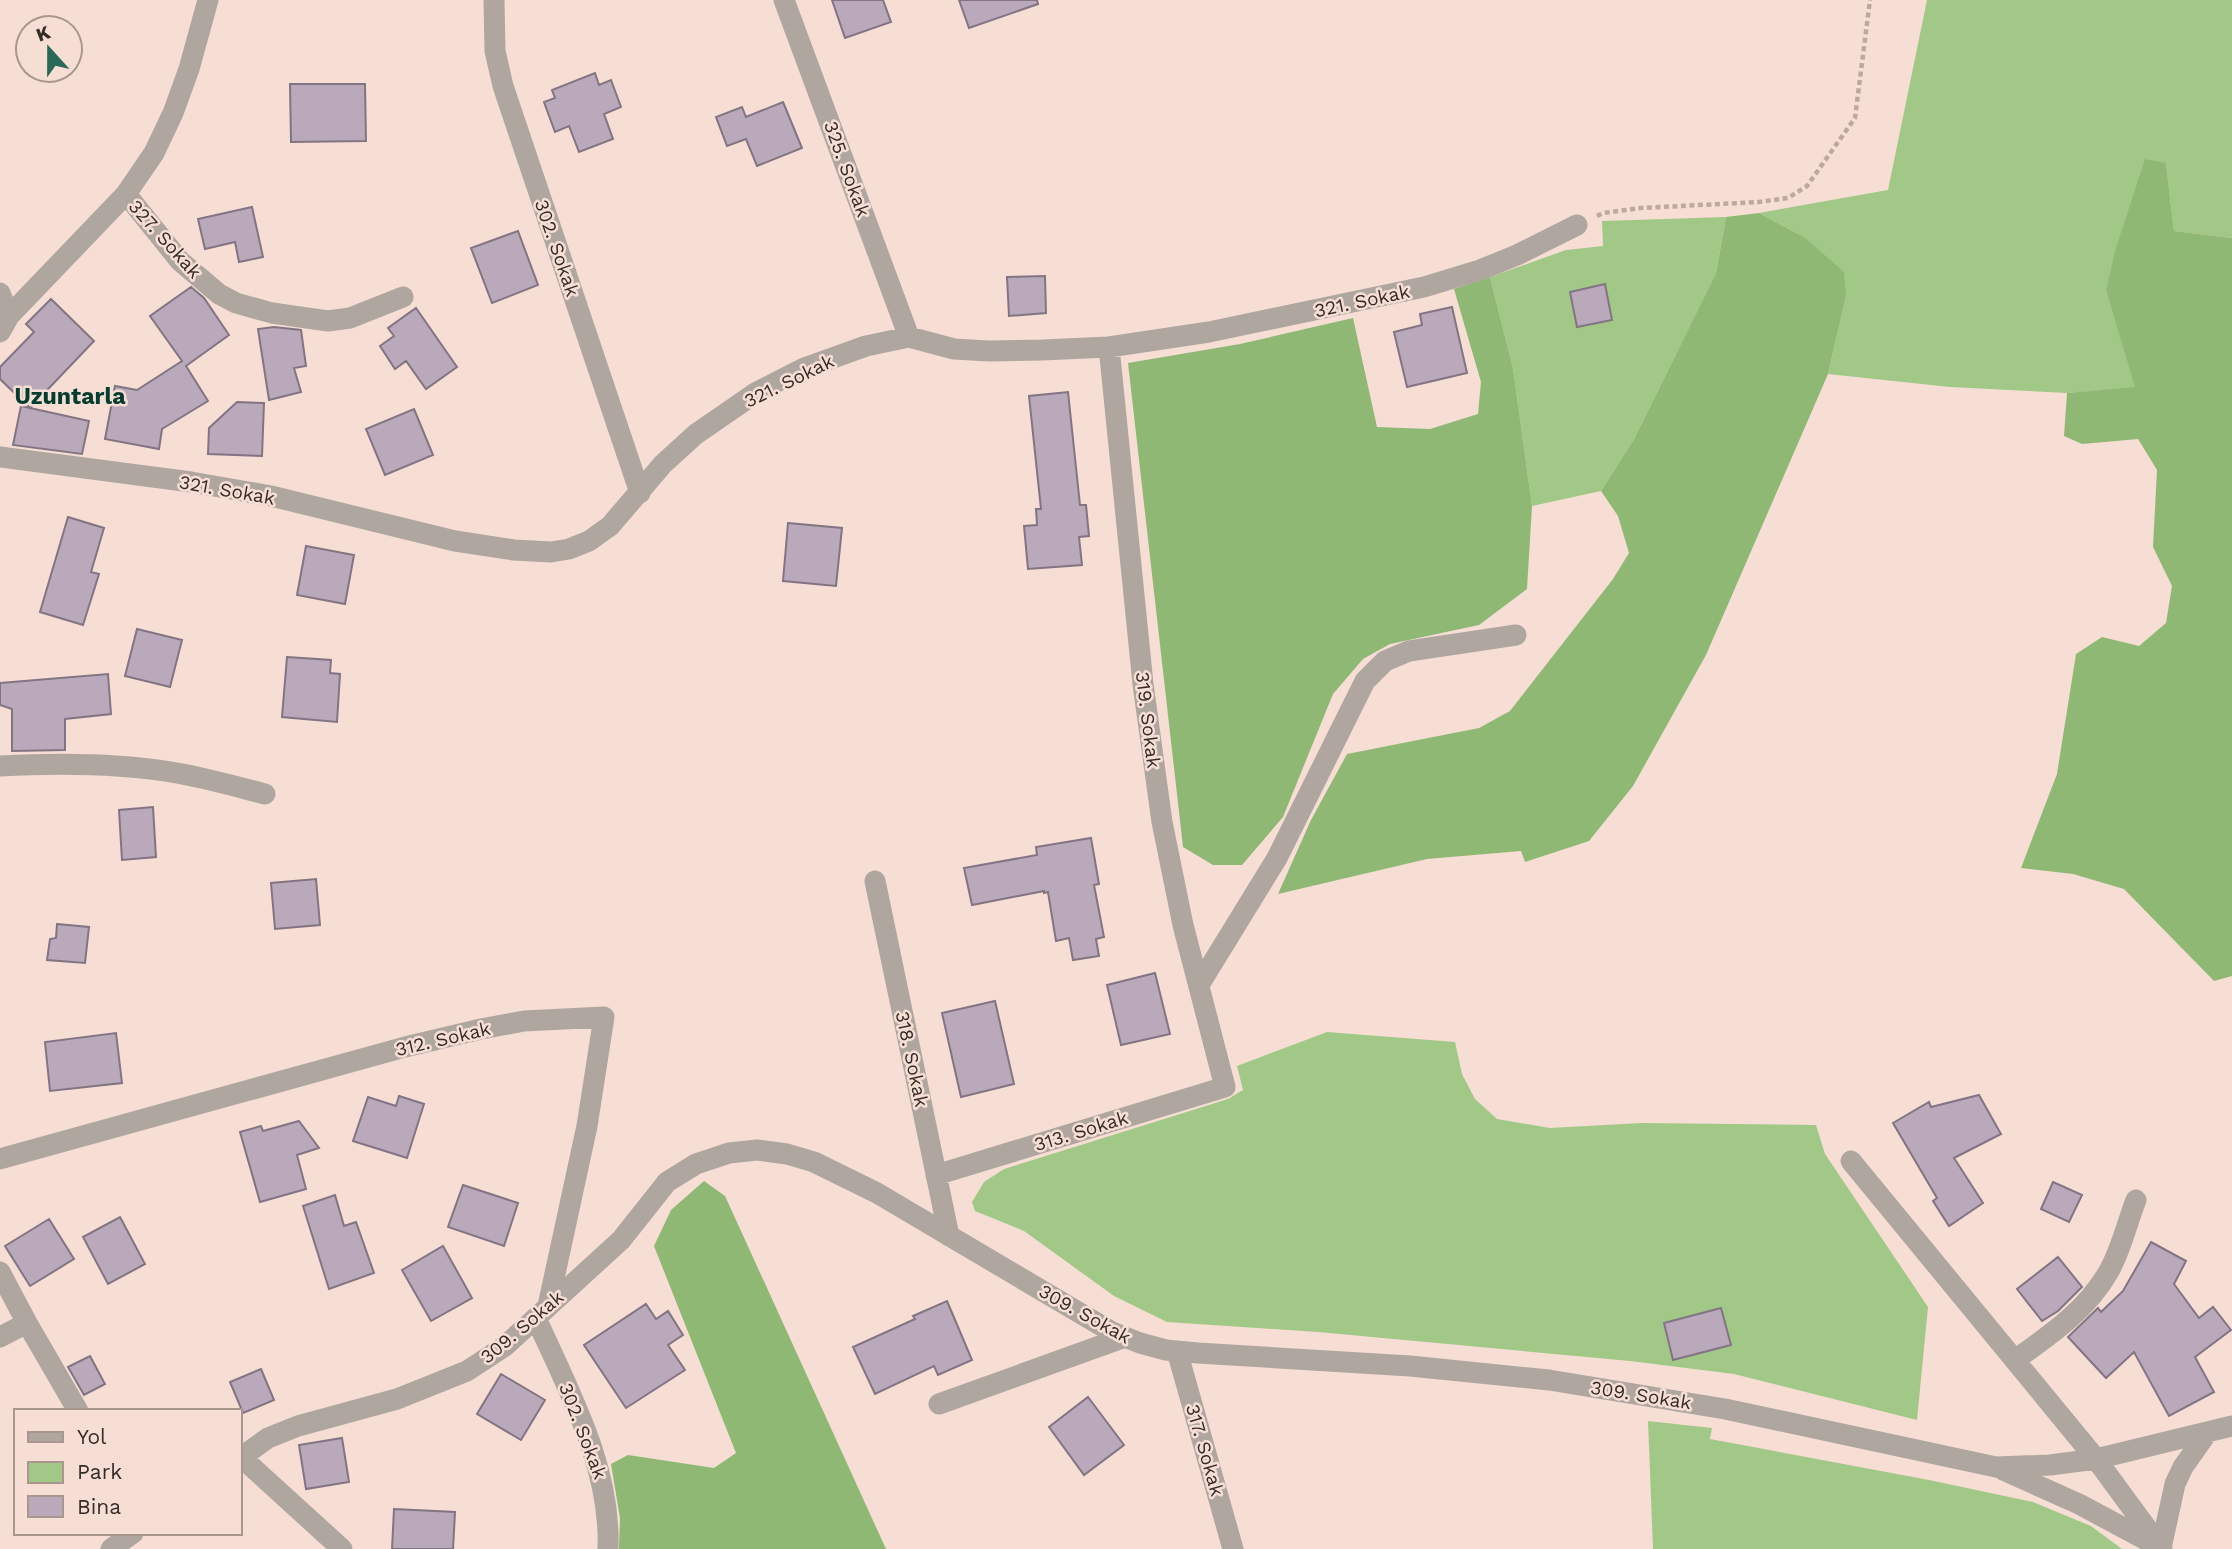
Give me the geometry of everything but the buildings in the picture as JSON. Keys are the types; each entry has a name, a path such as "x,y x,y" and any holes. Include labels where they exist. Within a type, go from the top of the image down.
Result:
{"street":[{"path":"4,324 126,194 154,153 173,113 189,69 208,0"},
{"name":"302. Sokak","path":"494,0 495,51 503,86 640,493"},
{"name":"325. Sokak","path":"784,0 909,337"},
{"name":"327. Sokak","path":"126,194 180,261 219,294 236,303 272,313 328,321 350,318 403,298"},
{"name":"321. Sokak","path":"0,457 191,482 271,496 455,541 514,550 551,552 569,549 589,541 610,526 663,464 696,435 757,392 802,369 866,346 909,337 954,349 989,352 1109,347 1209,332 1424,287 1504,260 1577,225"},
{"path":"0,293 4,324"},
{"name":"319. Sokak","path":"1109,347 1143,684 1162,822 1183,925 1225,1087"},
{"path":"1199,985 1277,858 1365,681 1385,662 1409,651 1516,635"},
{"path":"0,766 49,763 130,767 173,772 265,793"},
{"name":"318. Sokak","path":"875,881 949,1236"},
{"name":"312. Sokak","path":"0,1159 405,1047 481,1029 524,1021 604,1017 587,1126 542,1312"},
{"name":"313. Sokak","path":"936,1175 1225,1087"},
{"name":"309. Sokak","path":"242,1457 268,1438 298,1426 397,1399 467,1371 505,1346 621,1240 667,1182 696,1164 729,1153 757,1150 787,1154 814,1162 877,1192 1112,1332 1140,1343 1177,1351 1410,1366 1549,1380 1725,1409 1996,1467 2050,1465 2096,1459 2232,1426"},
{"path":"1851,1161 2096,1459 2162,1548"},
{"path":"2015,1360 2067,1322 2092,1296 2110,1270 2136,1200"},
{"path":"0,1272 77,1409"},
{"name":"302. Sokak","path":"542,1312 604,1485 608,1549"},
{"path":"0,1337 27,1323"},
{"path":"939,1404 1125,1337"},
{"name":"317. Sokak","path":"1177,1351 1233,1549"},
{"path":"2162,1548 2175,1484 2183,1467 2207,1433"},
{"path":"242,1460 342,1549"},
{"path":"1996,1467 2079,1504 2162,1548"},
{"path":"111,1549 130,1535"}],"path":[{"path":"1577,225 1603,213 1788,198 1807,186 1856,118 1870,0"}],"green space":[{"path":"1927,0 2232,0 2232,238 2174,231 2166,163 2106,291 2136,388 2067,393 1950,387 1828,374 1846,296 1804,237 1759,213 1888,190"},
{"path":"2145,159 2166,163 2174,231 2232,238 2232,976 2214,981 2124,889 2073,874 2021,868 2057,774 2076,654 2102,637 2139,646 2166,623 2172,586 2153,547 2157,470 2138,439 2082,444 2064,436 2067,393 2135,387 2106,291 2115,251"},
{"path":"1759,213 1804,237 1844,272 1846,296 1828,374 1706,655 1633,786 1589,841 1525,862 1521,851 1427,859 1278,894 1311,820 1347,754 1479,728 1510,711 1613,579 1629,553 1618,516 1601,491 1634,439 1716,273 1726,217"},
{"path":"1726,217 1716,273 1634,439 1601,491 1532,506 1513,368 1490,277 1566,250 1603,246 1602,221"},
{"path":"1490,277 1513,368 1532,506 1527,589 1479,625 1390,644 1363,659 1333,694 1283,817 1242,865 1213,865 1183,847 1128,363 1240,344 1353,318 1377,427 1430,429 1478,414 1481,382 1454,289"},
{"path":"1327,1032 1455,1042 1462,1074 1475,1099 1497,1119 1550,1128 1642,1123 1816,1125 1825,1154 1928,1307 1917,1420 1734,1374 1630,1361 1318,1332 1167,1322 1114,1296 1024,1231 975,1211 972,1202 984,1182 1004,1169 1228,1099 1243,1090 1237,1066"},
{"path":"704,1181 725,1196 886,1549 619,1549 620,1518 611,1464 628,1455 714,1468 736,1453 654,1246 671,1210"},
{"path":"1648,1421 1712,1428 1710,1439 2033,1502 2091,1526 2122,1549 1653,1549"}],"district":[{"name":"Uzuntarla","path":"70,396"}]}
